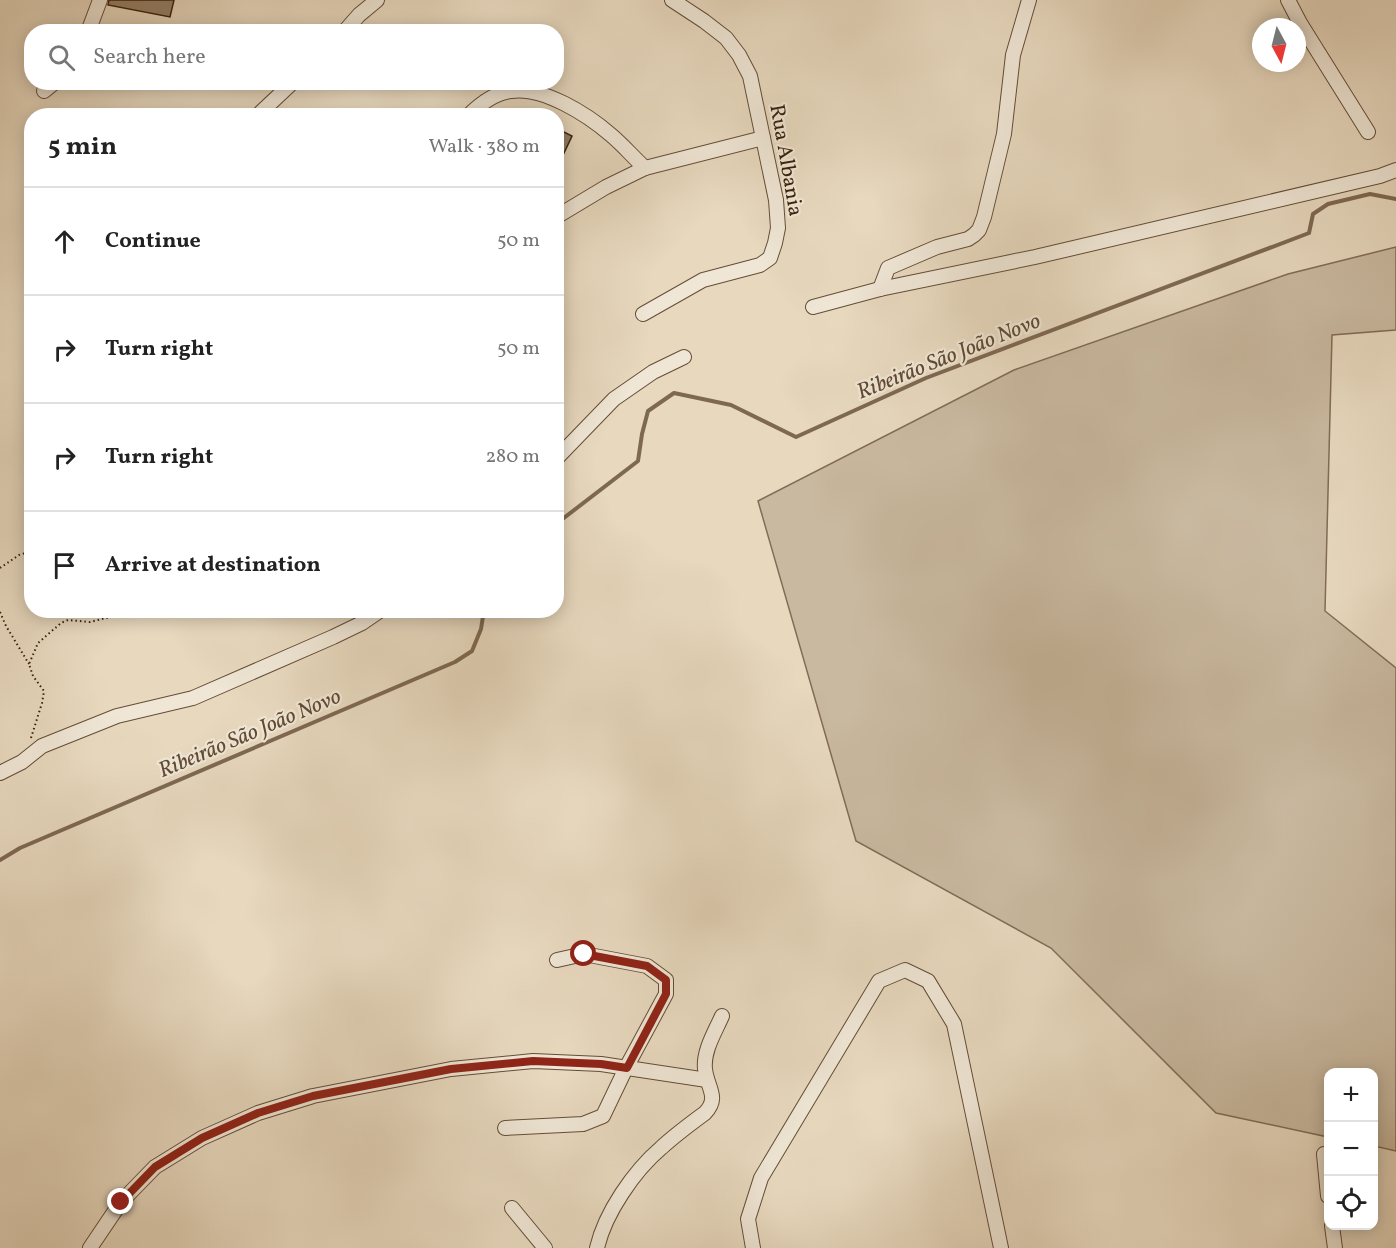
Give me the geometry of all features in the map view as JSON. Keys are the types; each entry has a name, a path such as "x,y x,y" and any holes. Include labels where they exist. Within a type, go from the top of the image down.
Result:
{"street":[{"path":"91,24 100,0"},
{"path":"351,24 377,0"},
{"name":"Rua Albania","path":"643,314 703,280 760,265 770,258 778,228 776,200 750,76 739,55 726,38 672,0"},
{"path":"880,289 888,268 938,247 968,239 979,230 1004,134 1013,55 1029,0"},
{"path":"1288,0 1299,23 1368,132"},
{"path":"266,108 286,90"},
{"path":"478,108 492,97 511,91 532,91 558,100 611,135 645,168"},
{"path":"564,212 606,186 645,168 763,138"},
{"path":"813,307 880,289 1035,257 1396,170"},
{"path":"564,451 614,399 653,372 684,357"},
{"path":"0,773 22,762 42,746 117,716 193,698 333,637 369,618"},
{"path":"505,1128 583,1124 603,1116 666,994 666,980 647,966 584,954 557,960"},
{"path":"753,1248 748,1219 761,1178 879,981 905,970 928,981 954,1024 1001,1248"},
{"path":"597,1248 605,1223 630,1182 660,1149 711,1106 713,1098 707,1080 705,1060 707,1049 722,1016"},
{"path":"90,1248 121,1202 155,1167 202,1138 258,1113 313,1096 451,1069 533,1061 601,1064 707,1080"},
{"path":"512,1208 545,1248"},
{"path":"1333,1230 1335,1248"}],"path":[{"path":"0,567 24,553"},
{"path":"0,612 29,664 33,676 44,691 22,762"},
{"path":"29,664 38,643 61,623 68,620 90,622 106,618"}],"shaded area":[{"path":"1396,247 1396,330 1332,335 1325,611 1396,668 1396,1151 1378,1147 1378,1068 1324,1068 1324,1136 1216,1113 1051,948 856,841 758,501 1014,370 1288,274"}],"building":[{"path":"109,0 174,0 170,17 108,5"},
{"path":"564,132 572,136 564,153"}],"waterway":[{"name":"Ribeirão São João Novo","path":"564,518 638,461 648,411 674,393 731,405 796,437 926,378 1309,233 1313,214 1328,204 1370,194 1396,199"},
{"name":"Ribeirão São João Novo","path":"0,860 20,848 455,662 472,651 483,618"}],"route":[{"path":"121,1202 155,1167 202,1138 258,1113 313,1096 451,1069 533,1061 601,1064 627,1068 666,994 666,980 647,966 584,954"}]}
